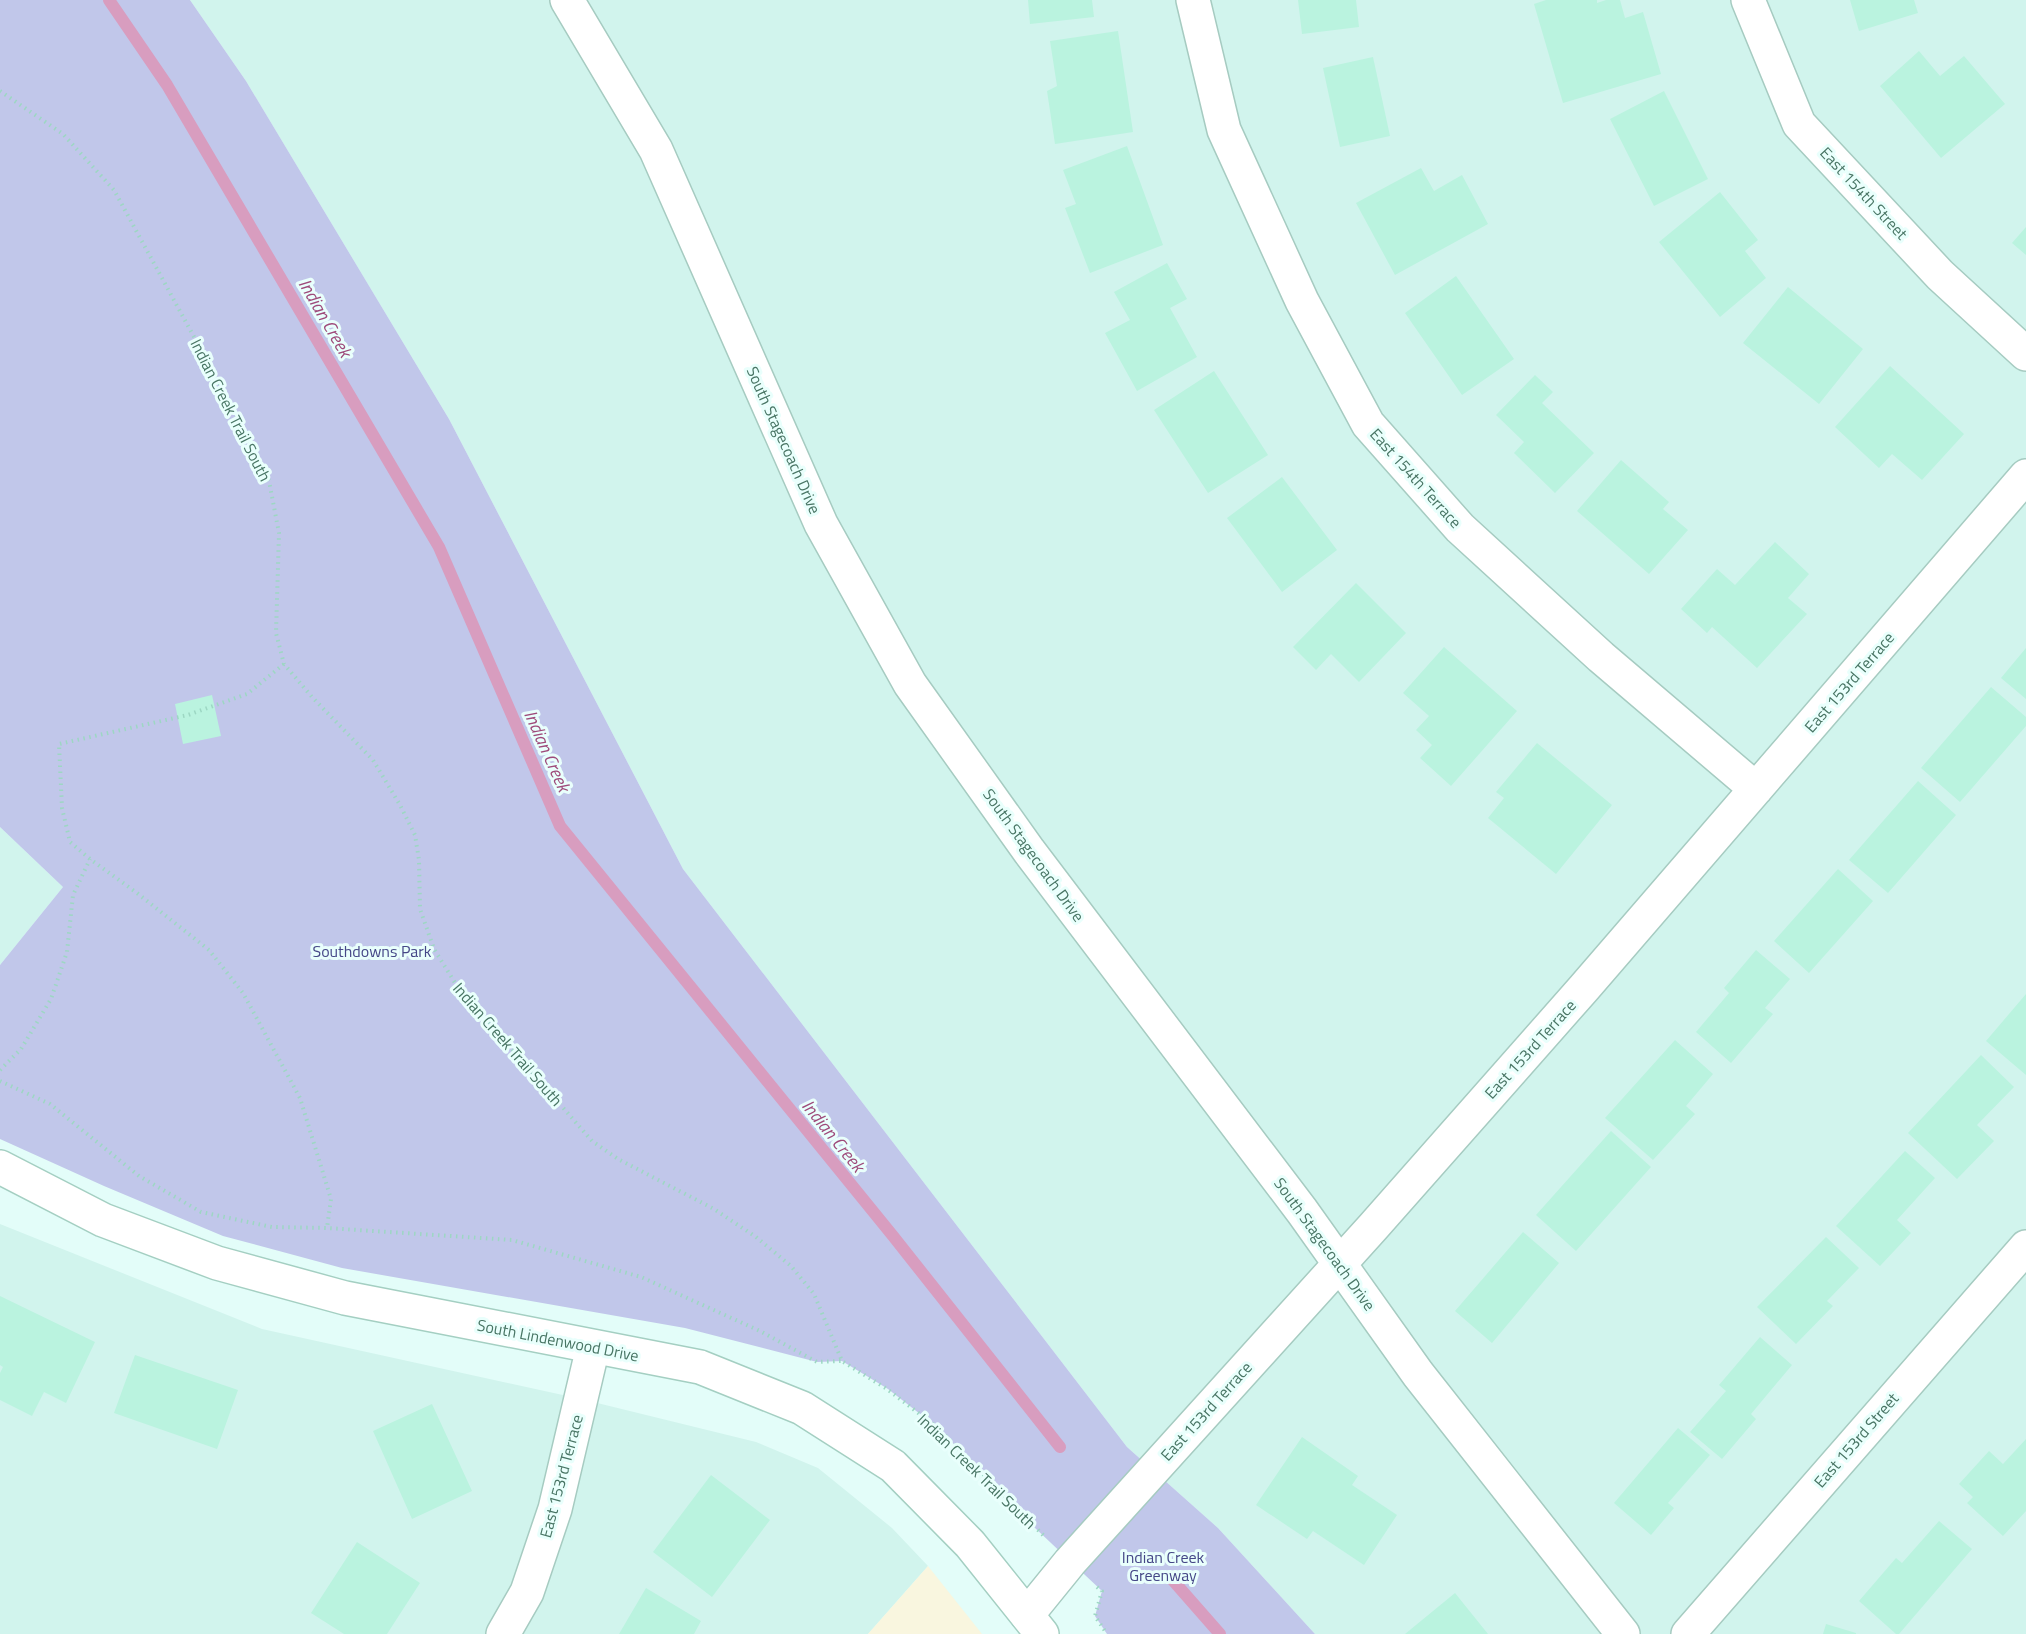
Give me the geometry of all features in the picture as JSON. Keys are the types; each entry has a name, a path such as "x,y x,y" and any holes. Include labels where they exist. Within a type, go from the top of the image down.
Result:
{"street":[{"name":"South Stagecoach Drive","path":"567,0 656,150 821,524 910,684 1029,851 1295,1202 1418,1374 1623,1634"},
{"name":"East 154th Terrace","path":"1193,0 1224,130 1302,301 1368,424 1460,528 1601,657 1756,789"},
{"name":"East 154th Street","path":"1748,0 1799,124 1940,275 2026,354"},
{"name":"East 153rd Terrace","path":"1035,1624 1070,1562 1584,988 2026,476"},
{"name":"South Lindenwood Drive","path":"0,1167 103,1220 217,1263 345,1298 700,1367 802,1407 893,1466 970,1544 1035,1624"},
{"name":"East 153rd Street","path":"1688,1634 2026,1247"},
{"name":"East 153rd Terrace","path":"503,1634 527,1592 555,1509 593,1347"}],"path":[{"name":"Indian Creek Trail South","path":"0,92 63,134 114,190 236,414 269,482 279,533 276,633 284,664 312,697 373,760 400,806 415,835 419,860 420,909 434,950 457,986 592,1141 618,1159 714,1209 756,1237 791,1266 814,1294 842,1361 888,1389 938,1428 1102,1592 1095,1616 1107,1634"},
{"path":"284,664 247,694 198,712 59,744 62,808 70,842 209,950 243,993 300,1098 331,1199 327,1228"},
{"path":"0,1070 21,1049 51,999 67,952 73,896 90,859"},
{"path":"0,1081 50,1104 139,1176 201,1212 272,1227 327,1228 512,1240 641,1277 760,1330 817,1362 842,1361"}],"shaded area":[{"path":"190,0 2026,0 2026,1634 1315,1634 1218,1528 1127,1447 683,869 449,419 246,81"},
{"path":"0,827 63,887 0,965"},
{"path":"0,1224 262,1329 581,1399 756,1442 818,1468 892,1528 928,1566 868,1634 0,1634"},
{"path":"928,1566 982,1634 868,1634"}],"green space":[{"name":"Southdowns Park","path":"0,0 190,0 246,81 449,419 683,869 1127,1447 1218,1528 1315,1634 1107,1634 1095,1616 1102,1591 1034,1527 938,1428 888,1389 842,1361 817,1362 685,1328 342,1268 223,1236 0,1139 0,965 63,887 0,827"}],"building":[{"path":"1028,0 1092,0 1094,17 1030,24"},
{"path":"1298,0 1356,0 1359,27 1302,34"},
{"path":"1546,0 1597,0 1597,3 1606,0 1620,0 1625,18 1643,12 1661,74 1563,103 1534,4"},
{"path":"1850,0 1914,0 1918,13 1859,31"},
{"path":"1118,31 1133,132 1055,144 1047,91 1057,86 1050,41"},
{"path":"1919,51 1940,76 1964,56 2005,104 1941,158 1880,86"},
{"path":"1373,57 1390,136 1340,147 1323,68"},
{"path":"1664,91 1708,179 1654,206 1610,119"},
{"path":"1127,146 1163,245 1090,273 1065,208 1076,204 1063,170"},
{"path":"1421,168 1434,191 1462,175 1488,224 1395,275 1356,203"},
{"path":"1720,192 1758,240 1745,251 1766,278 1720,317 1659,242"},
{"path":"2026,227 2026,255 2012,243"},
{"path":"1167,263 1187,299 1170,308 1197,357 1137,391 1105,333 1130,320 1114,292"},
{"path":"1456,276 1514,359 1462,395 1405,313"},
{"path":"1788,287 1863,349 1819,404 1743,343"},
{"path":"1890,366 1964,434 1922,480 1892,454 1879,468 1835,427"},
{"path":"1214,371 1268,455 1208,493 1154,410"},
{"path":"1535,375 1553,392 1542,403 1594,453 1555,493 1514,453 1524,442 1496,415"},
{"path":"1621,460 1669,502 1663,509 1688,530 1649,574 1577,511"},
{"path":"1282,477 1337,550 1282,592 1227,518"},
{"path":"1775,542 1809,574 1788,598 1807,614 1757,668 1712,627 1707,633 1681,609 1717,569 1735,585"},
{"path":"1356,583 1406,633 1359,682 1331,654 1316,670 1293,647"},
{"path":"1444,647 1517,711 1451,786 1420,758 1432,745 1416,730 1429,716 1403,693"},
{"path":"2026,648 2026,699 2001,678"},
{"path":"1991,687 2026,717 2026,726 1960,802 1921,768"},
{"path":"212,695 221,736 183,744 175,704"},
{"path":"1537,743 1612,805 1556,874 1488,818 1504,798 1496,792"},
{"path":"1918,781 1956,815 1888,893 1849,860"},
{"path":"1838,869 1873,901 1809,973 1774,941"},
{"path":"1756,950 1790,979 1765,1008 1773,1014 1731,1063 1696,1032 1729,993 1724,988"},
{"path":"2026,994 2026,1075 1986,1041"},
{"path":"1675,1040 1713,1074 1686,1106 1695,1114 1653,1160 1605,1118"},
{"path":"1981,1055 2014,1087 1977,1125 1994,1141 1957,1179 1908,1133"},
{"path":"1611,1131 1651,1167 1576,1251 1536,1215"},
{"path":"1905,1151 1935,1178 1897,1220 1911,1233 1880,1266 1836,1226"},
{"path":"1523,1232 1559,1263 1492,1343 1455,1311"},
{"path":"1826,1237 1859,1268 1827,1301 1833,1306 1796,1344 1757,1307"},
{"path":"0,1296 95,1342 66,1403 44,1392 32,1416 0,1400 0,1373 3,1367 0,1365"},
{"path":"1760,1337 1792,1365 1751,1414 1756,1419 1722,1459 1690,1432 1726,1391 1719,1385"},
{"path":"135,1355 238,1390 217,1449 114,1413"},
{"path":"432,1404 472,1491 412,1519 373,1431"},
{"path":"1678,1428 1710,1455 1668,1503 1674,1508 1651,1535 1614,1503"},
{"path":"1302,1437 1358,1476 1352,1485 1397,1515 1364,1565 1313,1531 1307,1539 1256,1505"},
{"path":"2026,1439 2026,1511 2003,1536 1967,1503 1973,1497 1959,1484 1989,1451 2003,1464"},
{"path":"711,1475 770,1520 712,1597 653,1552"},
{"path":"1939,1521 1972,1549 1899,1634 1896,1634 1859,1601 1896,1558 1902,1563"},
{"path":"357,1542 420,1583 387,1634 344,1634 311,1613"},
{"path":"646,1588 701,1621 694,1634 619,1634"},
{"path":"1455,1593 1488,1634 1405,1634"},
{"path":"1826,1624 1856,1633 1856,1634 1823,1634"}],"waterway":[{"name":"Indian Creek","path":"109,0 167,85 439,547 560,826 893,1236 1060,1447"},
{"name":"Indian Creek","path":"1170,1577 1220,1634"}],"park label":[{"name":"Indian Creek Greenway","path":"1163,1566"}]}
